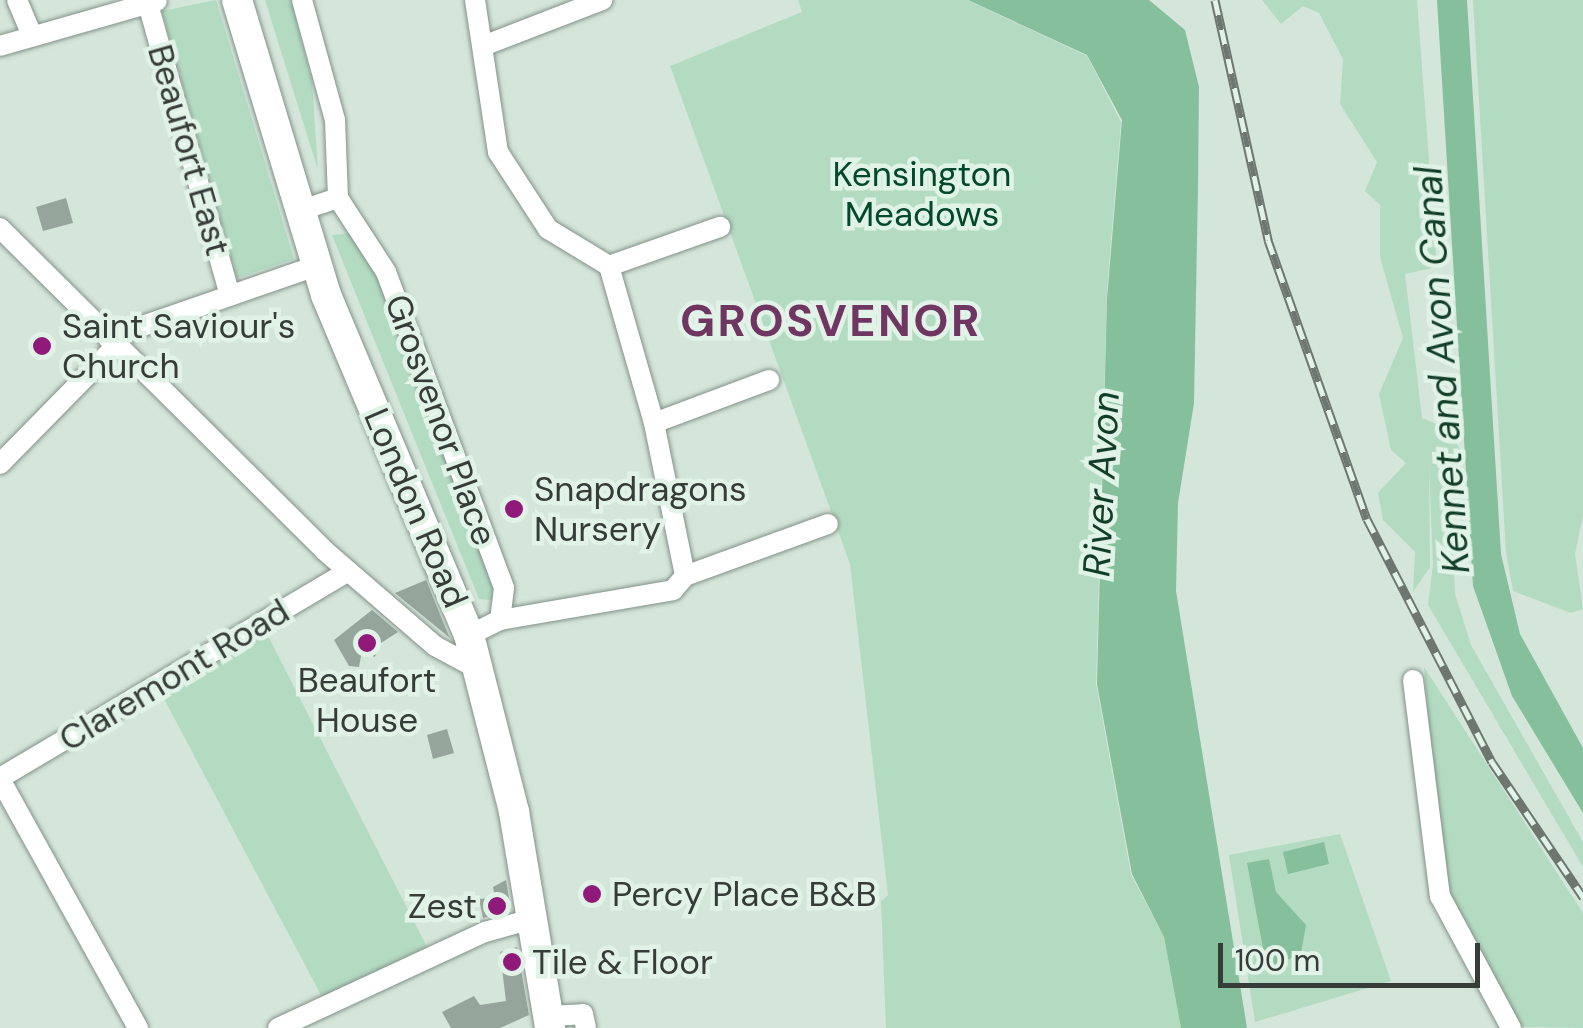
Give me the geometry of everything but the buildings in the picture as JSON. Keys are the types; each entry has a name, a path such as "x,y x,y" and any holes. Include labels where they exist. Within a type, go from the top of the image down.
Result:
{"highway":[{"name":"London Road","path":"237,0 296,212 469,636 532,919 549,1022"}],"street":[{"path":"17,0 32,36"},
{"path":"296,212 338,198 335,120 302,0"},
{"path":"475,0 483,46 484,100 498,152 520,194 557,237 608,266 654,423 685,576"},
{"path":"483,46 602,0"},
{"path":"0,46 153,2"},
{"name":"Beaufort East","path":"153,2 230,296"},
{"name":"Grosvenor Place","path":"338,198 386,272 504,588 500,620"},
{"path":"608,266 720,227"},
{"path":"0,228 348,572 439,650 478,669"},
{"path":"0,464 112,342 316,266"},
{"path":"654,423 770,380"},
{"path":"469,636 500,620 673,590 685,576 820,535"},
{"name":"Claremont Road","path":"0,779 348,572"},
{"path":"1414,680 1440,896 1512,1028"},
{"path":"0,779 138,1028"},
{"path":"278,1028 485,932 532,919"},
{"path":"549,1022 583,1014 586,1028"}],"green space":[{"path":"216,0 294,259 237,278 162,11"},
{"path":"265,0 291,0 312,81 318,170"},
{"name":"Kensington Meadows","path":"798,0 967,0 1087,56 1121,122 1107,289 1096,684 1131,875 1164,937 1181,1028 886,1028 881,901 888,895 850,564 670,66 802,12"},
{"path":"1262,0 1417,0 1437,267 1405,274 1422,418 1444,427 1460,449 1443,466 1450,476 1455,594 1471,645 1583,842 1583,867 1428,605 1433,565 1429,465 1430,567 1413,592 1415,552 1383,520 1378,493 1406,463 1391,450 1379,394 1403,338 1380,257 1380,205 1365,191 1377,162 1340,104 1343,59 1319,13 1303,6 1281,24"},
{"path":"1473,0 1583,0 1583,516 1575,554 1583,609 1571,613 1513,591 1506,552"},
{"path":"351,233 368,250 493,585 492,600 479,599 332,235"},
{"path":"267,634 427,947 322,997 162,695"},
{"path":"1424,667 1583,913 1583,1028 1520,1027 1442,881"},
{"path":"1340,834 1391,981 1255,1022 1229,855"}],"shaded area":[{"path":"968,0 1149,0 1185,30 1199,87 1198,186 1194,403 1178,503 1176,591 1247,1028 1181,1028 1164,937 1132,874 1097,684 1107,299 1122,120 1087,55"},
{"path":"1437,0 1467,0 1501,554 1520,634 1583,748 1583,813 1512,696 1473,586"},
{"path":"1324,842 1329,864 1288,874 1283,852"},
{"path":"1269,859 1276,892 1306,925 1301,953 1267,970 1247,863"}],"railway":[{"path":"1215,0 1268,240 1367,519 1492,762 1583,897"}],"place":[{"name":"Saint Saviour's Church","path":"42,346"},
{"name":"Snapdragons Nursery","path":"514,509"},
{"name":"Beaufort House","path":"367,643"},
{"name":"Percy Place B&B","path":"592,894"},
{"name":"Zest","path":"497,906"},
{"name":"Tile & Floor","path":"512,962"}],"district":[{"name":"GROSVENOR","path":"831,321"}],"water label":[{"name":"Kennet and Avon Canal","path":"1443,370"},
{"name":"River Avon","path":"1102,484"}]}
